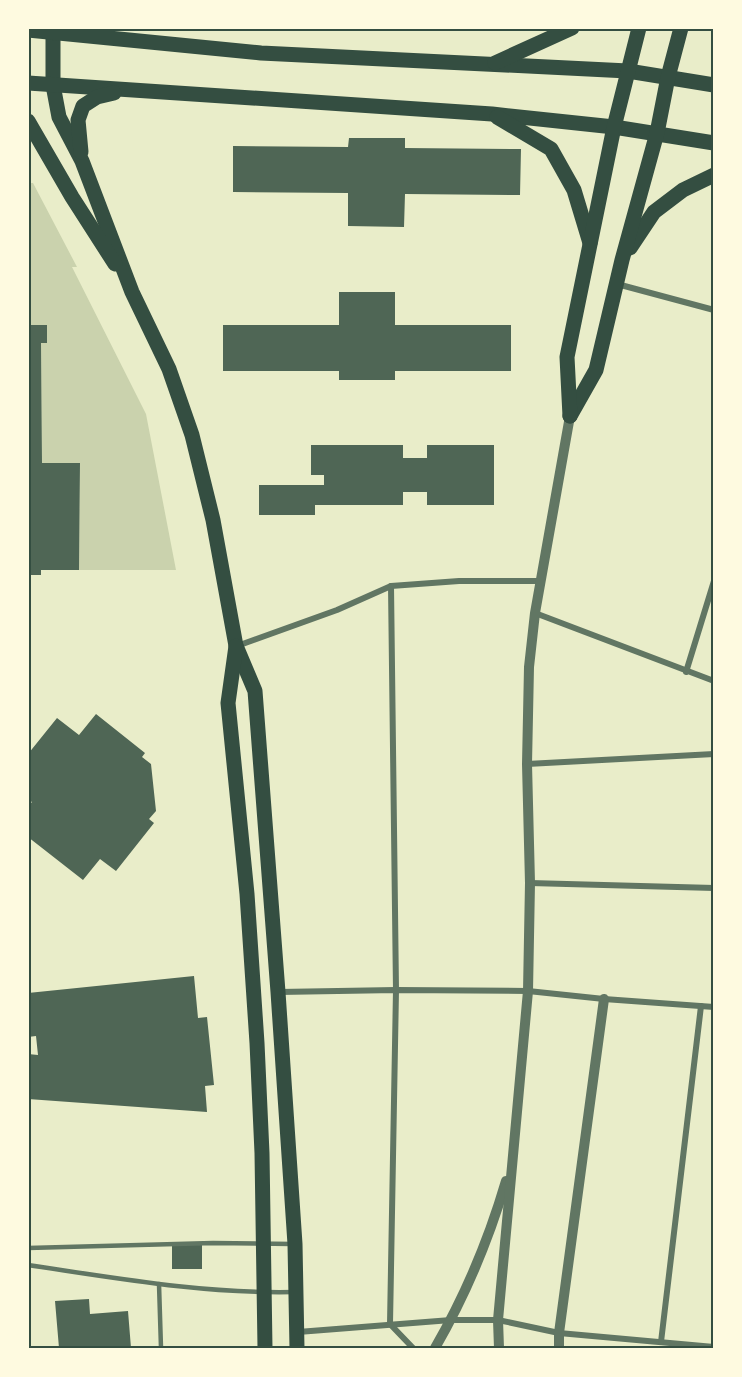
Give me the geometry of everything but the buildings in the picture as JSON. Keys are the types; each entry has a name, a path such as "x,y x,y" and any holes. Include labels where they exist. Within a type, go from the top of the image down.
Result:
{"main road":[{"path":"493,63 572,28"},
{"path":"570,416 567,357 615,127 639,28"},
{"path":"570,416 596,370 622,260 657,133 681,28"},
{"path":"28,30 261,53 628,70 714,85"},
{"path":"53,31 53,86 59,117 82,161 132,292 168,369 192,435 213,520 236,646 255,691 295,1244 297,1348"},
{"path":"28,83 492,114 615,127 714,143"},
{"path":"82,161 78,120 83,105 97,97 124,90"},
{"path":"492,114 551,149 574,190 591,244"},
{"path":"28,120 72,197 132,292"},
{"path":"622,260 654,212 683,190 714,175"},
{"path":"236,646 228,703 247,894 257,1043 262,1154 265,1348"}],"street":[{"path":"617,284 714,310"},
{"path":"499,1348 498,1320 528,991 529,667 540,581 570,416"},
{"path":"236,646 337,610 391,586 459,581 540,581"},
{"path":"686,672 714,581"},
{"path":"391,586 396,990 390,1324 413,1348"},
{"path":"535,613 714,681"},
{"path":"527,764 714,754"},
{"path":"530,883 714,888"},
{"path":"278,992 528,991 714,1007"},
{"path":"559,1348 559,1333 604,999"},
{"path":"662,1342 701,1006"},
{"path":"435,1348 471,1278 498,1208 513,1155"},
{"path":"298,1332 451,1320 498,1320 559,1333 714,1347"}],"lane":[{"path":"28,1248 158,1243 295,1244"},
{"path":"28,1265 159,1284 264,1293 297,1292"},
{"path":"159,1284 161,1348"}],"green space":[{"path":"28,183 33,183 77,267 72,267 146,414 176,570 79,570 80,464 42,463 41,343 47,343 47,325 31,325 31,235 29,235"}]}
